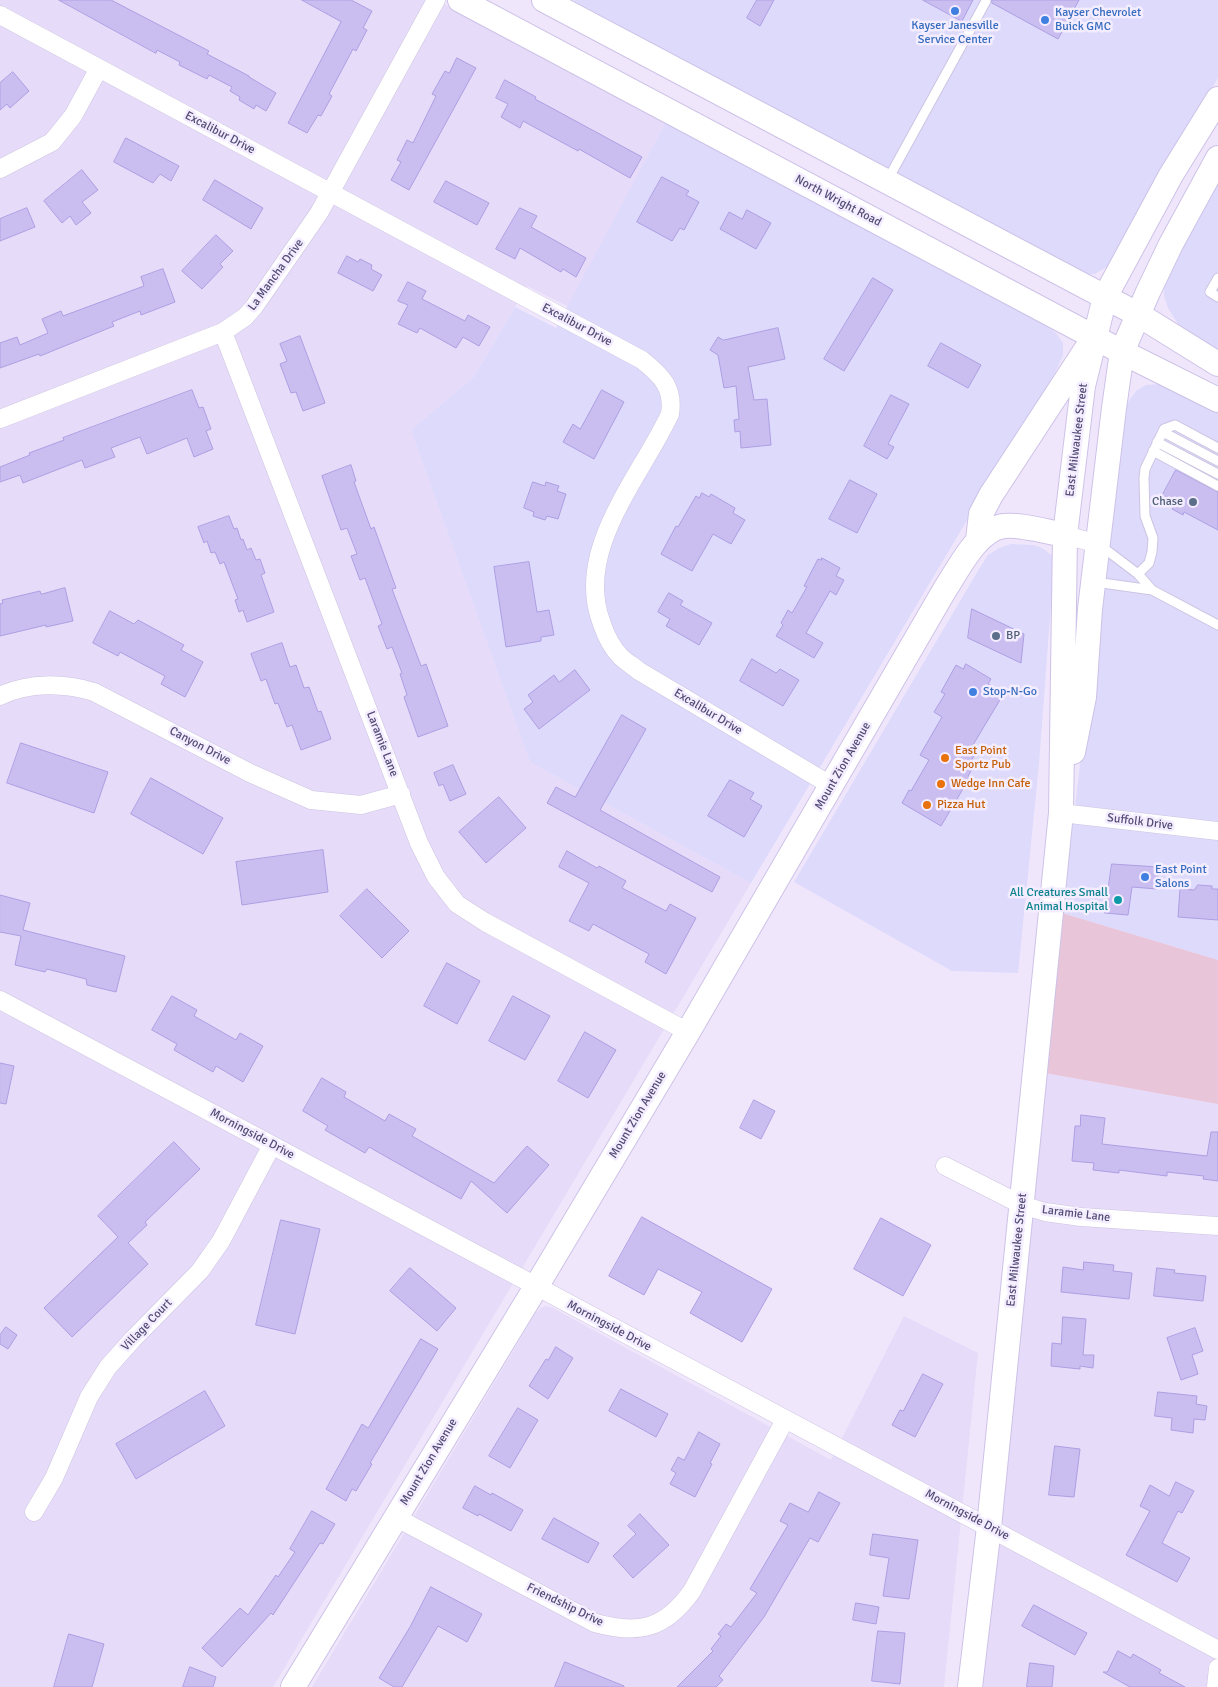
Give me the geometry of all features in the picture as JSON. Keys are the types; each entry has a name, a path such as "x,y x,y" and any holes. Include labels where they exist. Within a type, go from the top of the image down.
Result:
{"main road":[{"name":"North Wright Road","path":"460,0 1122,352 1218,400"},
{"path":"544,0 1139,315 1218,364"},
{"name":"East Milwaukee Street","path":"970,1687 989,1527 1061,813 1065,536 1083,386 1105,297 1171,175 1218,99"},
{"name":"East Milwaukee Street","path":"1061,813 1084,697 1098,544 1122,352 1171,244 1218,158"},
{"name":"Mount Zion Avenue","path":"978,540 981,514 991,495 1095,337"},
{"name":"Mount Zion Avenue","path":"293,1687 536,1287 688,1032 944,591 978,540 994,528 1006,525 1065,536"}],"street":[{"name":"La Mancha Drive","path":"0,420 223,332 245,317 309,229 436,0"},
{"name":"Excalibur Drive","path":"0,15 642,360 662,378 672,402 670,414 611,523 595,567 596,606 603,628 612,646 621,658 639,671 832,786"},
{"path":"0,169 52,142 73,116 99,68"},
{"name":"Laramie Lane","path":"223,332 419,843 436,877 457,904 485,922 688,1032"},
{"path":"1065,536 1098,544"},
{"name":"Canyon Drive","path":"0,696 14,690 53,685 94,692 250,772 311,800 361,805 401,794"},
{"name":"Suffolk Drive","path":"1061,813 1218,831"},
{"name":"Morningside Drive","path":"0,1000 1218,1650"},
{"name":"Village Court","path":"34,1512 54,1478 89,1397 108,1367 200,1271 221,1241 272,1145"},
{"name":"Laramie Lane","path":"944,1166 1022,1205 1045,1212 1081,1217 1218,1226"},
{"name":"Friendship Drive","path":"395,1517 595,1623 628,1630 643,1628 662,1622 685,1602 785,1420"},
{"path":"1216,1687 1218,1668"}],"lane":[{"path":"887,181 986,1"},
{"path":"1218,278 1210,292 1218,297"},
{"path":"1138,574 1149,563 1153,538 1145,516 1145,469 1163,432 1168,427 1175,425 1218,448"},
{"path":"1163,432 1218,461"},
{"path":"1155,447 1218,474"},
{"path":"1155,447 1218,486"},
{"path":"1098,544 1138,574 1152,590"},
{"path":"1094,582 1152,590 1218,625"}],"shaded area":[{"path":"0,0 437,0 666,122 569,307 527,286 474,377 411,430 530,762 751,883 273,1687 0,1687"},
{"path":"574,0 1218,0 1218,78 1154,182 1108,266 1095,274 1086,274 1077,272"},
{"path":"666,122 1045,325 1056,333 1063,343 1063,355 1056,371 751,883 530,762 411,430 474,377 515,307 556,328"},
{"path":"1218,182 1218,351 1180,327 1168,308 1164,296 1164,287 1184,242"},
{"path":"1161,384 1218,412 1218,960 1062,913 1123,413 1136,391 1146,385"},
{"path":"1011,544 1034,545 1042,548 1053,556 1054,564 1039,764 1018,973 952,971 794,882 979,569 988,555 999,548"},
{"path":"1062,913 1218,960 1218,1104 1045,1073"},
{"path":"1045,1073 1218,1104 1218,1687 982,1687"},
{"path":"545,1306 553,1308 831,1460 904,1316 978,1353 944,1687 312,1687 535,1314"}],"building":[{"path":"59,0 111,0 209,51 207,54 249,76 276,93 266,111 256,105 254,109 239,100 240,97 230,91 232,87 209,75 207,79 179,65 180,62 157,50 156,53"},
{"path":"302,0 351,0 372,11 363,28 367,30 356,51 353,49 329,94 332,96 321,116 318,115 307,133 288,123 341,22"},
{"path":"757,0 774,0 760,26 747,18"},
{"name":"Kayser Janesville Service Center","path":"923,0 973,0 962,21"},
{"name":"Kayser Chevrolet Buick GMC","path":"992,0 1079,0 1058,39 992,3"},
{"path":"457,58 476,68 409,190 391,180 401,162 397,160 407,140 413,143 436,96 432,94 445,71 449,73"},
{"path":"13,72 29,91 10,108 7,104 0,110 0,83"},
{"path":"505,80 536,97 535,99 642,157 630,178 579,149 578,151 523,121 520,128 501,117 508,104 496,98"},
{"path":"126,138 179,166 171,181 160,174 153,183 114,162"},
{"path":"82,170 98,190 82,202 91,213 76,225 70,216 62,223 44,201"},
{"path":"662,177 689,191 686,195 699,202 684,230 680,228 672,241 637,222"},
{"path":"215,180 263,208 251,229 203,200"},
{"path":"446,181 489,203 477,225 434,202"},
{"path":"27,208 35,227 0,241 0,219"},
{"path":"520,208 537,216 531,227 586,258 576,277 563,269 561,272 520,248 515,259 496,249"},
{"path":"747,210 771,223 756,249 720,229 729,212 742,219"},
{"path":"216,235 233,251 220,264 223,267 202,289 182,271"},
{"path":"347,256 358,262 360,259 372,265 371,269 382,275 373,291 338,273"},
{"path":"163,269 175,302 141,315 140,311 112,322 114,326 40,356 39,354 0,368 0,343 17,337 20,345 48,333 42,319 61,311 63,316 144,286 141,277"},
{"path":"873,278 893,290 844,371 824,359"},
{"path":"408,282 426,291 422,299 465,321 468,315 490,327 479,346 463,337 456,348 420,328 417,333 398,324 408,305 398,301"},
{"path":"778,328 785,359 748,367 754,400 767,399 771,445 741,448 740,431 735,432 734,420 739,419 736,386 724,388 718,355 710,350 718,337 723,340"},
{"path":"300,336 325,403 303,411 296,392 291,393 280,364 287,361 280,344"},
{"path":"941,343 981,365 968,388 928,366"},
{"path":"192,390 199,408 203,407 211,429 206,431 213,449 194,457 187,438 147,454 140,437 111,448 115,457 85,468 82,460 23,483 20,475 0,482 0,467 30,455 29,453 64,440 63,438"},
{"path":"602,390 624,402 594,459 563,442 573,424 580,429"},
{"path":"891,395 909,404 888,444 894,447 887,459 864,446"},
{"path":"351,465 356,481 354,482 371,529 374,527 396,588 392,589 421,666 426,664 448,726 418,737 404,697 407,695 400,674 402,673 392,647 387,649 378,626 382,624 365,578 360,580 351,556 357,554 347,528 341,530 322,476"},
{"name":"Chase","path":"1176,470 1218,492 1218,530 1184,512 1183,515 1172,509 1174,506 1161,498"},
{"path":"850,480 877,494 857,533 829,519"},
{"path":"533,482 545,486 546,482 559,486 557,491 566,494 558,519 547,516 545,520 533,516 534,512 524,508"},
{"path":"702,493 709,497 711,494 735,508 733,513 745,520 731,544 713,534 692,571 661,554 676,526 678,527 696,496 699,498"},
{"path":"229,516 234,529 237,528 247,550 251,548 256,560 260,559 265,573 261,575 274,612 247,622 243,610 239,612 235,600 238,599 224,562 220,564 215,552 211,553 207,541 204,543 198,527"},
{"path":"822,558 840,568 836,576 844,580 836,595 830,591 806,633 823,643 814,658 776,636 783,625 781,623 788,610 792,613 807,587 804,586 818,559 821,560"},
{"path":"529,562 537,612 549,610 554,635 541,637 541,641 506,647 494,567"},
{"path":"65,588 73,621 46,627 46,625 0,636 0,604 3,603 2,600 40,591 41,594"},
{"path":"669,593 683,601 680,605 712,623 699,645 666,626 670,619 658,612"},
{"name":"BP","path":"972,609 1024,634 1021,663 968,638"},
{"path":"110,611 134,624 138,620 184,645 181,650 203,662 185,697 161,684 165,676 120,652 118,656 93,643"},
{"path":"282,643 290,667 296,665 304,688 309,687 318,712 321,711 331,739 301,750 292,725 287,727 278,703 275,704 266,679 261,681 251,654"},
{"path":"752,659 776,673 780,669 799,680 783,706 740,681"},
{"path":"966,664 991,679 988,684 1004,693 973,745 979,748 971,761 975,764 968,776 970,777 941,826 902,803 929,760 920,755 942,717 934,712 945,694 941,692 956,665 963,669"},
{"path":"575,670 590,690 539,729 524,709 533,702 528,695 554,675 559,682"},
{"path":"622,715 646,729 600,810 720,877 712,892 547,803 556,787 575,797"},
{"path":"21,743 108,772 94,813 7,783"},
{"path":"453,765 466,794 450,801 443,784 439,786 434,773"},
{"path":"151,778 223,818 203,854 131,814"},
{"path":"730,780 754,793 750,799 762,806 744,837 708,816"},
{"path":"499,797 526,828 486,863 459,832"},
{"path":"323,850 328,892 242,905 236,862"},
{"path":"567,851 597,868 599,866 626,881 622,888 666,911 670,904 696,918 666,974 645,962 649,954 593,924 589,931 569,921 589,883 559,867"},
{"name":"All Creatures Small Animal Hospital","path":"1112,864 1159,867 1157,889 1132,887 1128,915 1105,913"},
{"path":"1198,885 1212,886 1212,889 1218,889 1218,920 1178,917 1180,889 1194,890"},
{"path":"367,889 409,931 382,958 340,916"},
{"path":"0,895 30,903 23,930 125,956 116,992 87,985 86,979 47,969 45,972 15,965 21,936 0,932"},
{"path":"447,963 480,981 457,1024 424,1006"},
{"path":"172,996 197,1010 194,1016 236,1040 240,1033 263,1046 243,1082 216,1066 213,1072 174,1050 177,1044 152,1030"},
{"path":"513,996 550,1016 525,1060 489,1041"},
{"path":"585,1032 616,1050 588,1098 558,1081"},
{"path":"0,1063 14,1066 6,1104 0,1103"},
{"path":"322,1078 346,1092 344,1097 385,1121 389,1114 416,1129 412,1136 494,1183 527,1146 549,1165 507,1213 471,1181 461,1199 369,1147 365,1153 325,1130 328,1126 303,1111"},
{"path":"754,1100 775,1111 761,1139 740,1128"},
{"path":"1081,1115 1105,1118 1102,1144 1207,1156 1211,1132 1218,1132 1218,1181 1203,1179 1204,1176 1167,1172 1167,1176 1119,1170 1119,1173 1093,1170 1094,1163 1072,1161 1075,1126 1080,1126"},
{"path":"174,1142 200,1169 145,1222 147,1225 128,1243 148,1264 72,1337 44,1308 118,1237 98,1216"},
{"path":"642,1217 772,1289 742,1342 690,1313 702,1292 658,1269 644,1295 609,1276"},
{"path":"881,1218 931,1245 903,1296 854,1269"},
{"path":"281,1220 320,1229 295,1334 256,1325"},
{"path":"1084,1262 1114,1265 1113,1271 1132,1273 1129,1299 1061,1292 1063,1267 1083,1270"},
{"path":"410,1268 456,1308 437,1331 390,1291"},
{"path":"1157,1268 1175,1270 1174,1273 1206,1276 1203,1301 1154,1296"},
{"path":"1063,1317 1086,1319 1083,1355 1094,1355 1093,1368 1080,1366 1080,1369 1051,1366 1052,1343 1061,1344"},
{"path":"6,1327 17,1335 8,1349 0,1344 0,1335"},
{"path":"1195,1328 1203,1351 1192,1355 1198,1374 1181,1380 1167,1338"},
{"path":"421,1339 438,1349 370,1463 372,1464 356,1491 352,1489 346,1501 326,1489 362,1424 368,1428"},
{"path":"556,1347 573,1358 548,1399 529,1386"},
{"path":"923,1374 943,1384 915,1437 892,1425 900,1410 903,1411"},
{"path":"621,1389 668,1414 656,1437 609,1411"},
{"path":"205,1391 225,1426 136,1479 116,1444"},
{"path":"1158,1392 1197,1396 1196,1404 1207,1406 1205,1420 1194,1419 1193,1433 1171,1430 1172,1418 1155,1416"},
{"path":"518,1408 538,1420 510,1468 489,1456"},
{"path":"699,1432 720,1444 695,1497 670,1484 676,1473 671,1470 678,1457 684,1460"},
{"path":"1055,1446 1080,1449 1074,1497 1049,1495"},
{"path":"1176,1482 1194,1491 1182,1513 1178,1511 1162,1543 1190,1558 1177,1582 1126,1555 1150,1511 1140,1506 1150,1485 1169,1496"},
{"path":"475,1486 523,1510 511,1531 479,1514 478,1516 463,1508"},
{"path":"819,1492 840,1503 818,1542 810,1538 764,1617 719,1676 723,1680 716,1687 677,1687 713,1651 711,1649 721,1636 718,1634 726,1624 731,1627 757,1593 750,1589 788,1525 780,1521 790,1503 808,1512"},
{"path":"312,1511 335,1524 323,1544 320,1543 273,1615 271,1613 222,1667 202,1648 240,1608 248,1615 295,1552 290,1549"},
{"path":"640,1514 669,1545 633,1578 613,1556 636,1534 628,1526"},
{"path":"554,1518 599,1543 588,1563 542,1539"},
{"path":"873,1534 918,1540 909,1599 883,1596 889,1558 870,1555"},
{"path":"431,1587 482,1614 467,1642 438,1626 402,1687 394,1687 379,1678 410,1627"},
{"path":"856,1603 879,1607 876,1624 853,1620"},
{"path":"1034,1605 1087,1633 1075,1655 1022,1626"},
{"path":"878,1631 905,1633 900,1684 872,1681"},
{"path":"69,1634 104,1644 92,1687 54,1687"},
{"path":"1118,1651 1131,1658 1133,1654 1161,1670 1159,1673 1185,1687 1130,1687 1103,1672 1107,1672"},
{"path":"565,1662 624,1686 624,1687 555,1687"},
{"path":"1030,1663 1054,1666 1052,1687 1027,1687"},
{"path":"190,1667 216,1677 213,1687 183,1687"}],"place":[{"name":"Kayser Janesville Service Center","path":"955,11"},
{"name":"Kayser Chevrolet Buick GMC","path":"1045,20"},
{"name":"Chase","path":"1193,502"},
{"name":"BP","path":"996,636"},
{"name":"Stop-N-Go","path":"973,692"},
{"name":"East Point Sportz Pub","path":"945,758"},
{"name":"Wedge Inn Cafe","path":"941,784"},
{"name":"Pizza Hut","path":"927,805"},
{"name":"East Point Salons","path":"1145,877"},
{"name":"All Creatures Small Animal Hospital","path":"1118,900"}]}
